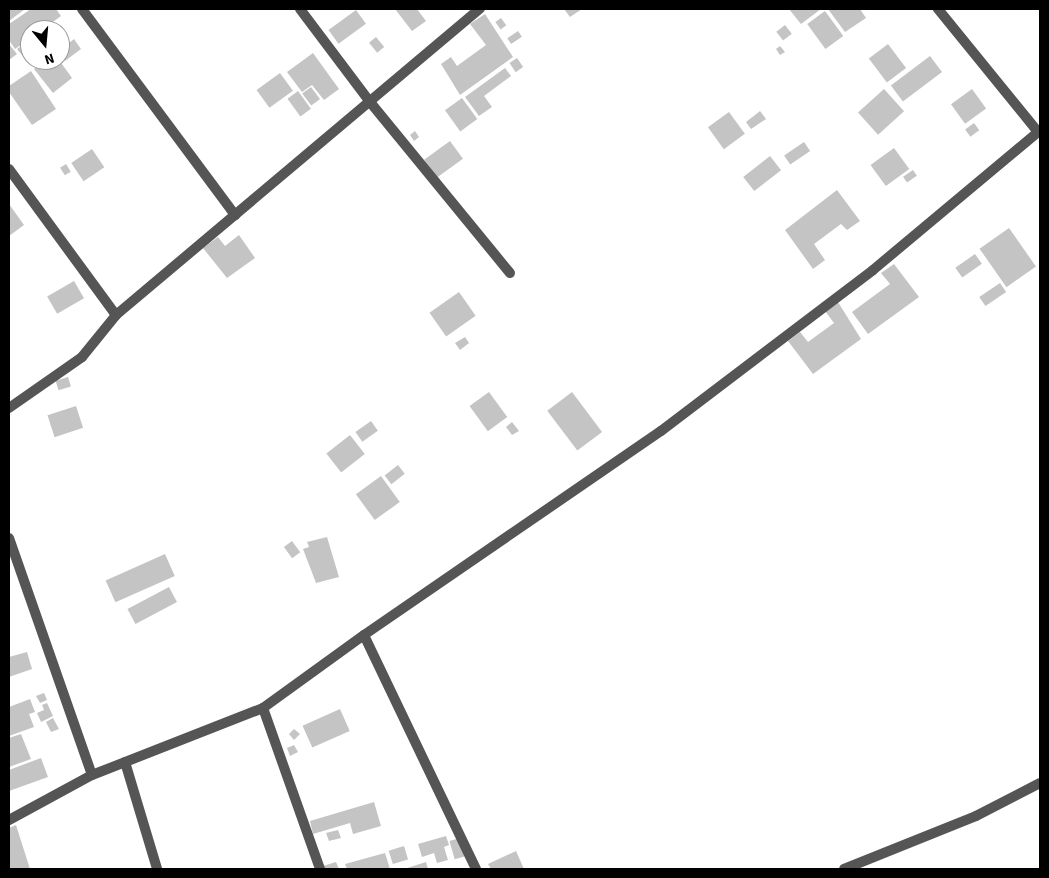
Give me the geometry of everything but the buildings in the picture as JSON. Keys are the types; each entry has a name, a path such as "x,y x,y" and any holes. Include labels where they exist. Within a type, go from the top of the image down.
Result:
{"street":[{"path":"82,9 235,215"},
{"path":"300,9 370,102 510,273"},
{"path":"9,408 82,357 116,315 480,9"},
{"path":"9,820 92,774 263,708 364,635 669,425 873,270 1038,132 938,9"},
{"path":"9,169 116,315"},
{"path":"9,538 92,774"},
{"path":"364,635 476,869"},
{"path":"263,708 320,869"},
{"path":"125,762 157,869"},
{"path":"844,869 976,816 1040,782"}]}
